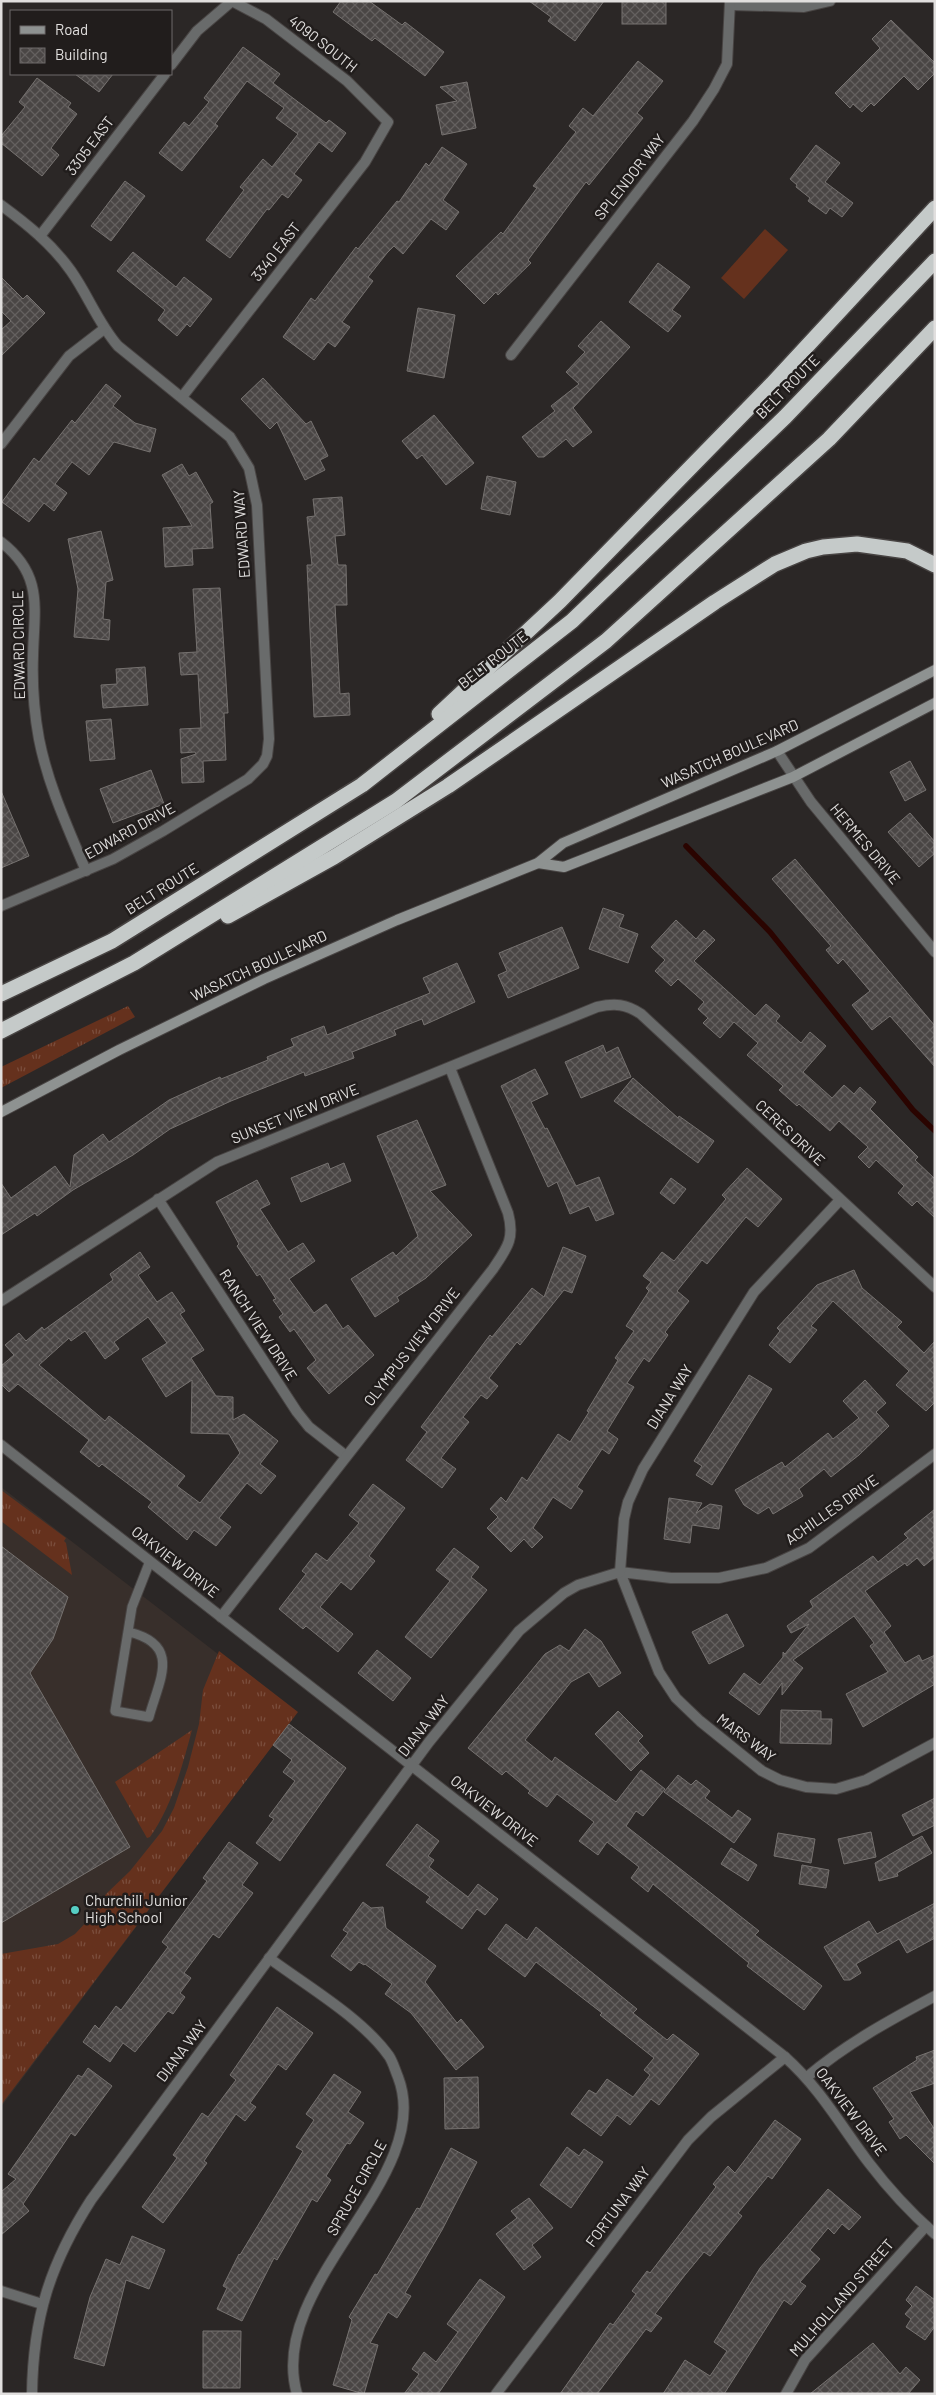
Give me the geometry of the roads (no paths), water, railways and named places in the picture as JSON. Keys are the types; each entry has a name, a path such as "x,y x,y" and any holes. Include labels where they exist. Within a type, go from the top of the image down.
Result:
{"highway":[{"path":"362,785 560,601 772,384 935,208"},
{"name":"BELT ROUTE","path":"1,994 112,941 362,785 572,621 785,416 935,261"},
{"path":"134,963 396,801 606,641 830,439 935,328"},
{"path":"1,1031 269,894 399,818 774,564 814,549 856,544 907,551 934,565"}],"main road":[{"name":"WASATCH BOULEVARD","path":"1,1112 119,1050 272,976 397,920 538,863 563,843 777,751 935,670"},
{"path":"538,863 564,867 793,777 935,703"}],"street":[{"path":"172,64 197,31 232,1"},
{"name":"4090 SOUTH","path":"232,1 266,18 347,81 388,122"},
{"path":"730,3 804,7 830,1"},
{"name":"SPLENDOR WAY","path":"511,355 693,121 714,89 727,64 730,3"},
{"name":"3305 EAST","path":"40,236 163,75"},
{"name":"3340 EAST","path":"182,397 364,162 388,122"},
{"name":"EDWARD WAY","path":"1,205 40,236 71,270 104,329 128,355 230,437 244,457 253,480 257,505 269,739 267,756 263,764"},
{"path":"1,444 69,356 104,329"},
{"name":"EDWARD CIRCLE","path":"1,542 17,555 32,583 36,605 33,684 40,740 55,796 86,872"},
{"name":"HERMES DRIVE","path":"777,751 811,802 935,952"},
{"name":"EDWARD DRIVE","path":"1,906 86,872 113,859 172,826 248,779 263,764"},
{"name":"SUNSET VIEW DRIVE","path":"1,1301 217,1162 597,1007 623,1004"},
{"name":"CERES DRIVE","path":"623,1004 641,1014 935,1287"},
{"name":"OLYMPUS VIEW DRIVE","path":"221,1617 493,1269 508,1246 512,1234 504,1203 450,1068"},
{"name":"RANCH VIEW DRIVE","path":"158,1199 296,1412 310,1427 346,1456"},
{"name":"DIANA WAY","path":"32,2394 34,2344 42,2304 64,2247 91,2200 411,1766 519,1631 537,1613 578,1585 620,1572 624,1519 628,1502 643,1469 750,1297 840,1200"},
{"name":"OAKVIEW DRIVE","path":"1,1445 785,2057 806,2076 869,2163 935,2234"},
{"name":"ACHILLES DRIVE","path":"620,1572 671,1578 719,1578 766,1568 809,1548 935,1454"},
{"name":"MARS WAY","path":"620,1572 656,1666 676,1698 700,1722 762,1771 780,1780 806,1787 836,1789 866,1780 935,1743"},
{"name":"SPRUCE CIRCLE","path":"269,1958 376,2038 391,2058 404,2090 405,2115 400,2142 383,2175 313,2294 302,2321 294,2353 297,2394"},
{"path":"806,2076 856,2040 935,1996"},
{"name":"FORTUNA WAY","path":"496,2394 688,2140 711,2117 785,2057"},
{"name":"MULHOLLAND STREET","path":"786,2394 810,2355 926,2226"},
{"path":"1,2291 42,2304"}],"lane":[{"path":"129,1632 139,1634 152,1642 158,1648 164,1661 149,1717 115,1711 132,1607 150,1561"}],"waterway":[{"path":"686,846 770,932 913,1110 935,1131"}],"place":[{"name":"Churchill Junior High School","path":"75,1910"}]}
